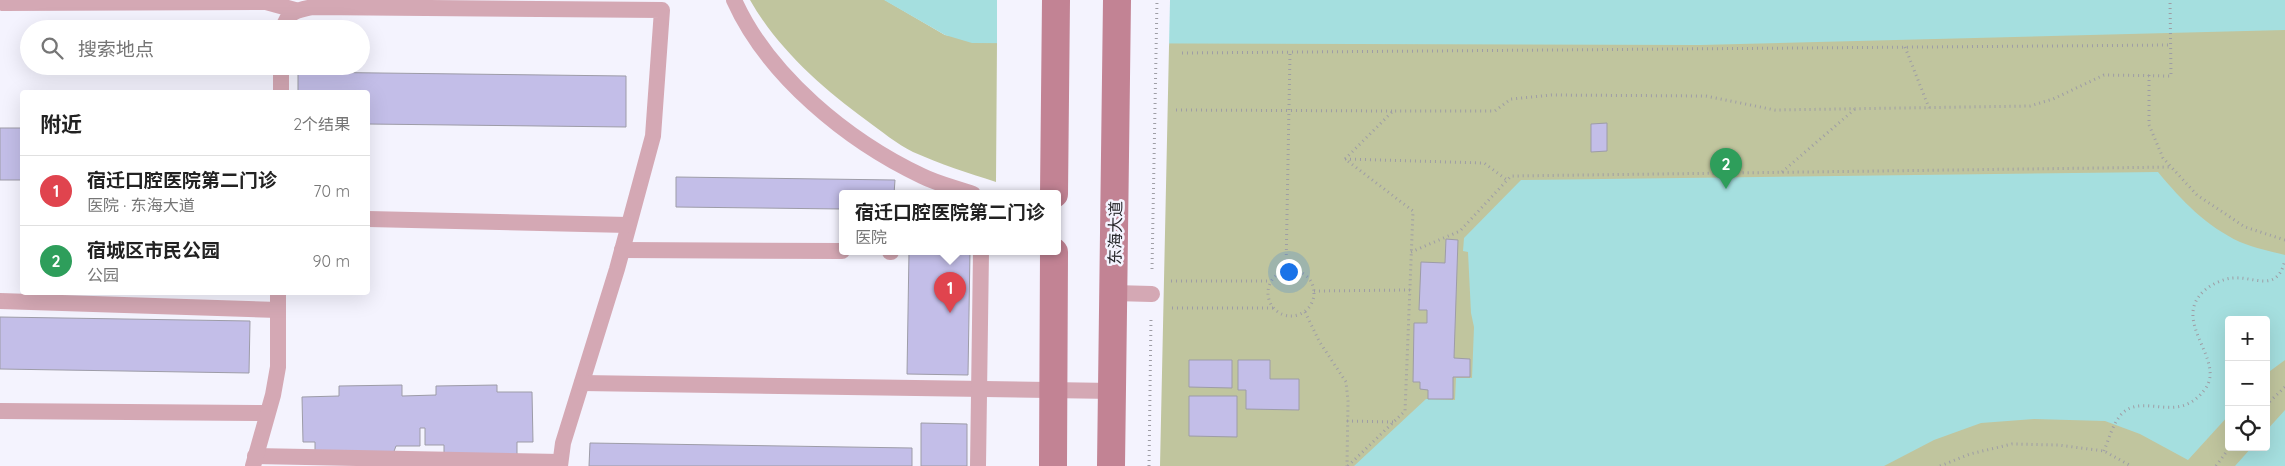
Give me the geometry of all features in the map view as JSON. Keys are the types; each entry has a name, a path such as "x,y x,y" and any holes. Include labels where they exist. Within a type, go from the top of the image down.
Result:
{"street":[{"path":"1054,190 1056,0"},
{"name":"东海大道","path":"1111,466 1117,0"},
{"path":"1053,466 1054,255"}],"lane":[{"path":"734,0 740,15 780,72 830,118 879,152 923,176 962,190"},
{"path":"3,2 266,2 295,10 313,7 662,10 653,136 622,250 563,443 560,464 254,461 278,367 278,295"},
{"path":"285,20 295,10"},
{"path":"281,75 281,90"},
{"path":"370,219 628,225"},
{"path":"622,250 839,252"},
{"path":"978,466 981,255"},
{"path":"1114,293 1152,294"},
{"path":"0,301 278,310"},
{"path":"582,383 1112,391"},
{"path":"0,411 267,413"}],"path":[{"path":"1155,108 1157,0"},
{"path":"1176,110 1495,111 1511,99 1551,95 1706,96 1776,110 2030,106 2053,98 2104,75 2171,76 2170,0"},
{"path":"1182,53 2171,43"},
{"path":"1905,47 1929,108"},
{"path":"1286,270 1290,52"},
{"path":"2148,76 2149,125 2163,158 2198,194 2245,227 2285,240"},
{"path":"1782,172 1856,108"},
{"path":"1345,159 1393,111"},
{"path":"1345,159 1484,163 1506,180"},
{"path":"1345,159 1413,211 1405,411 1347,466"},
{"path":"1411,252 1460,230 1511,176 2172,167"},
{"path":"2104,451 2117,420 2125,411 2141,405 2166,409 2180,407 2196,398 2206,389 2209,364 2194,329 2192,313 2204,291 2219,281 2233,278 2256,282 2269,281 2278,276 2285,260"},
{"path":"1286,270 1294,270 1307,277 1314,291 1313,299 1305,312 1290,317 1283,315 1273,308 1268,299 1271,282 1279,273 1286,270"},
{"path":"1162,281 1271,282"},
{"path":"1314,291 1410,290"},
{"path":"1170,308 1273,308"},
{"path":"1305,312 1319,341 1346,382 1348,421 1347,466"},
{"path":"2270,401 2285,387"},
{"path":"1348,421 1394,422"},
{"path":"1940,466 1970,454 2012,444 2058,445 2104,451 2131,466"},
{"path":"2216,466 2227,451"}],"shaded area":[{"path":"750,0 885,0 945,35 997,42 996,182 913,152 883,133 833,94 787,51 761,18"},
{"path":"884,0 2285,0 2285,30 1700,45 972,43 945,35"},
{"path":"1170,0 2285,0 2285,466 1160,466"},
{"path":"2158,172 2195,212 2228,236 2256,248 2285,255 2285,360 2270,371 2270,316 2225,316 2225,419 2188,460 2140,434 2105,421 2034,419 1981,423 1934,440 1884,466 1354,466 1426,399 1455,400 1456,378 1472,378 1474,327 1471,313 1468,252 1463,251 1464,238 1521,180"},
{"path":"2285,410 2285,466 2235,466 2248,451 2270,451 2270,427"}],"pier":[{"path":"997,0 1170,0 1169,47 997,45"}],"building":[{"path":"370,73 626,76 626,127 370,124 370,90 298,90 298,75 370,75"},
{"path":"1607,123 1607,151 1591,152 1591,124"},
{"path":"0,128 20,128 20,180 0,180"},
{"path":"676,177 895,180 894,190 839,190 839,209 676,207"},
{"path":"1446,239 1458,240 1454,358 1470,359 1470,377 1453,377 1453,399 1428,399 1428,390 1420,389 1420,382 1413,382 1414,323 1427,323 1427,310 1419,310 1421,262 1445,263"},
{"path":"909,255 970,255 968,375 907,374"},
{"path":"0,317 250,321 249,373 0,369"},
{"path":"1189,360 1232,360 1232,388 1189,387"},
{"path":"1238,360 1270,360 1270,379 1299,379 1299,410 1246,409 1246,390 1238,390"},
{"path":"402,385 402,396 436,395 436,386 497,385 497,392 532,392 533,442 517,442 517,455 444,456 444,445 425,445 425,428 420,428 420,446 396,446 393,454 315,456 315,442 303,442 302,397 339,396 339,386"},
{"path":"1189,396 1237,396 1237,437 1189,436"},
{"path":"921,423 967,424 967,466 921,466"},
{"path":"590,443 912,448 912,466 589,466"}],"place":[{"name":"宿城区市民公园","path":"1726,189"},
{"name":"宿迁口腔医院第二门诊","path":"950,313"}]}
